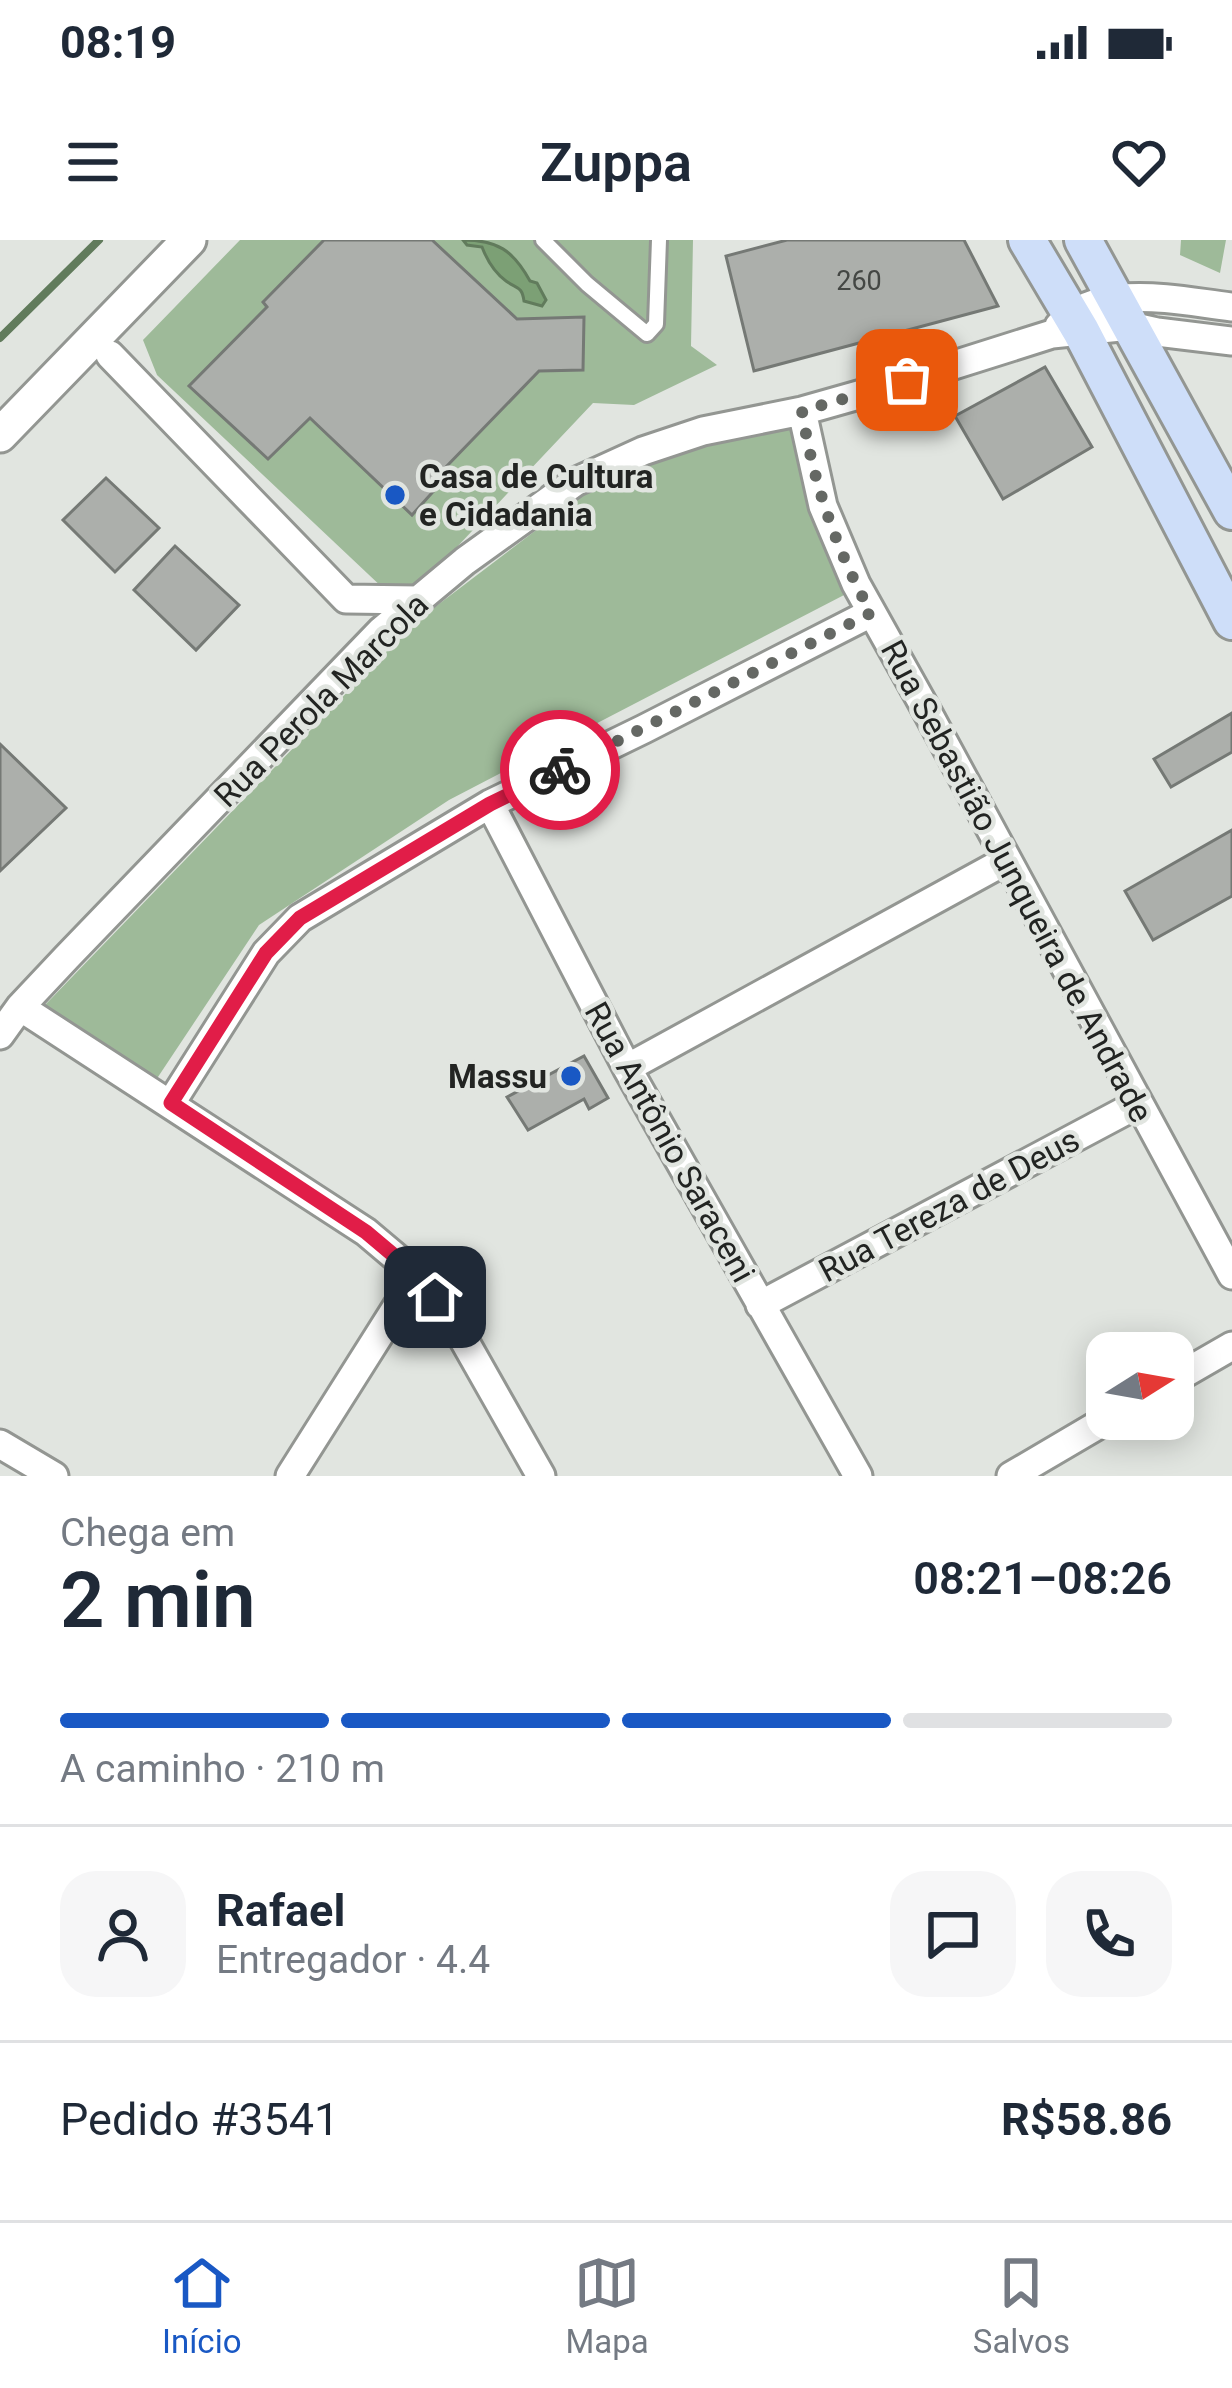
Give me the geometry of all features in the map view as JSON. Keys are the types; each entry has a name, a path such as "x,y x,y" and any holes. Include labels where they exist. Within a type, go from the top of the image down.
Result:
{"main road":[{"path":"1027,240 1067,327 1232,621"},
{"path":"1083,240 1232,511"}],"street":[{"path":"0,435 189,240"},
{"path":"1123,312 1145,297 1232,307"},
{"path":"1123,312 1232,341"},
{"name":"Rua Perola Marcola","path":"0,1035 20,1007 381,632 465,561 575,482 643,451 703,431 862,394 1123,312"},
{"path":"110,355 346,599 418,601"},
{"name":"Rua Sebastião Junqueira de Andrade","path":"802,411 823,506 856,584 1232,1275"},
{"path":"171,1103 266,953 300,918 490,804 871,613"},
{"name":"Rua Antônio Saraceni","path":"490,804 627,1068 858,1476"},
{"path":"627,1068 1007,860"},
{"path":"20,1007 366,1232 417,1275 452,1319 541,1476"},
{"name":"Rua Tereza de Deus","path":"760,1305 1138,1104"},
{"path":"290,1476 417,1275"},
{"path":"1194,1369 1232,1346"},
{"path":"1011,1476 1086,1432"},
{"path":"0,1444 54,1476"}],"lane":[{"path":"543,240 586,284 647,334 656,324 658,240"}],"shaded area":[{"name":"Casa de Cultura e Cidadania","path":"240,240 693,240 691,346 717,365 634,405 593,403 421,585 385,590 157,375 143,340"},
{"path":"463,240 485,242 510,254 530,281 537,283 546,300 542,306 524,301 520,290 495,270 482,247"},
{"path":"1181,240 1226,240 1220,273 1180,255"},
{"path":"798,428 846,594 449,800 259,925 152,1086 45,1005 414,623 577,499 656,456 748,434"}],"building":[{"path":"324,240 432,240 517,319 584,317 583,370 539,371 444,469 449,474 412,515 310,418 268,459 189,386 267,307 263,302"},
{"path":"787,240 964,240 998,306 754,371 726,256"},
{"path":"1045,367 1092,447 1003,499 955,416"},
{"path":"106,478 159,528 115,572 63,520"},
{"path":"175,546 239,605 196,650 134,590"},
{"path":"1232,713 1232,752 1171,787 1154,759"},
{"path":"0,744 66,808 0,871"},
{"path":"1232,830 1232,896 1153,940 1125,891"},
{"name":"Massu","path":"584,1056 608,1098 589,1109 584,1099 528,1130 507,1097"}],"waterway":[{"path":"0,338 99,240"}],"way so far":[{"path":"560,770 871,613 823,506 802,411 907,380"}],"place":[{"name":"Casa de Cultura e Cidadania","path":"395,495"},
{"name":"Massu","path":"571,1076"}],"route":[{"path":"435,1297 417,1275 366,1232 171,1103 266,953 300,918 490,804 560,770"}]}
